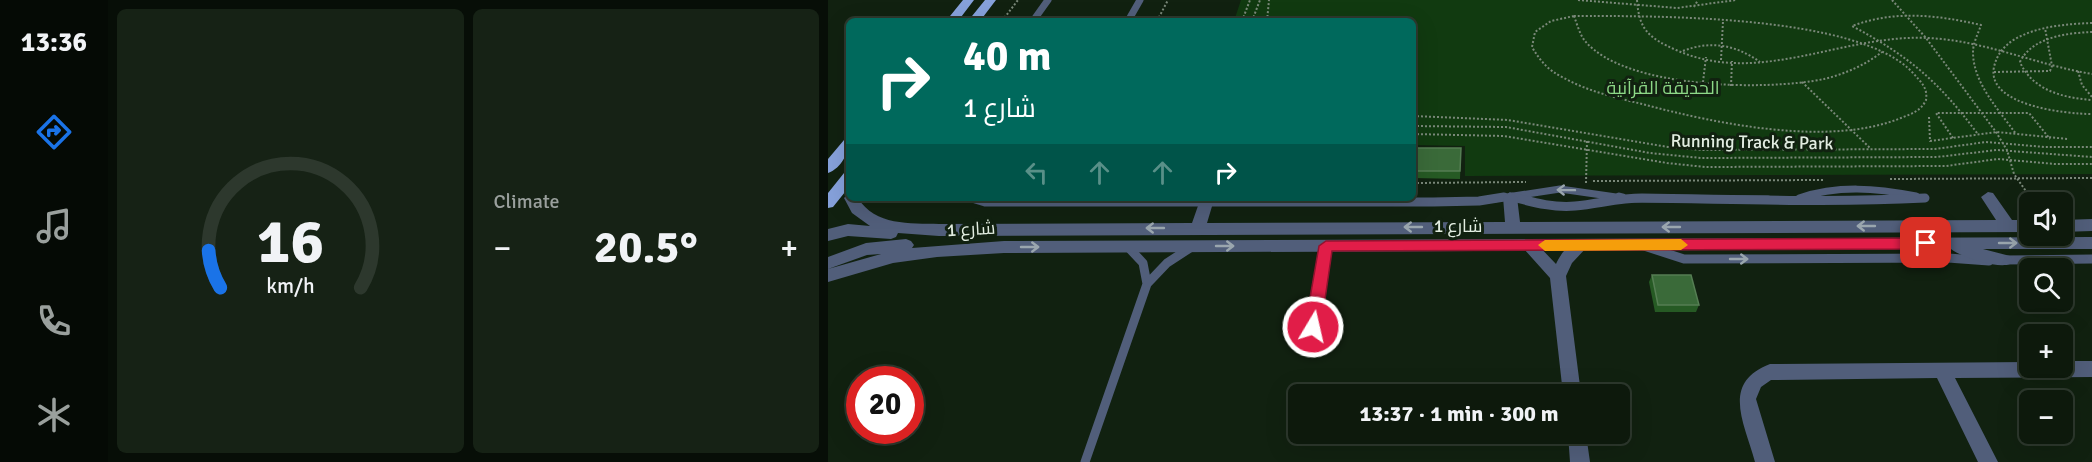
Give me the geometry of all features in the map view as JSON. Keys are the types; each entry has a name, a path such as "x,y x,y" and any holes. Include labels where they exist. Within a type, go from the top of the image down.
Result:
{"main road":[{"path":"954,18 969,0"},
{"path":"976,18 991,0"},
{"path":"828,168 846,147"},
{"path":"828,203 846,180"}],"street":[{"path":"1510,197 1513,227"},
{"path":"1988,197 2008,226"},
{"name":"شارع 1","path":"852,201 858,211 868,219 882,225 939,230 2019,226"},
{"path":"1198,228 1206,203"},
{"path":"2073,226 2092,225"},
{"path":"828,235 848,231 905,233 939,230"},
{"path":"828,263 866,249 886,246 943,243 1004,247"},
{"path":"1948,243 1977,254 2005,260"},
{"name":"شارع 1","path":"828,276 863,262 893,256 1004,247 2092,243"},
{"path":"1529,245 1558,276"},
{"path":"1571,384 1558,276 1566,259 1580,246"},
{"path":"1765,462 1748,399 1753,381 1761,375 1781,372 2092,369"},
{"path":"1942,370 1988,462"},
{"path":"1578,444 1580,462"}],"lane":[{"path":"1035,18 1048,0"},
{"path":"1130,18 1140,0"},
{"path":"1119,201 1453,202 1510,197 1586,186 1623,198"},
{"path":"1510,197 1561,206 1593,205 1623,198 1797,199 1848,202 1925,198 1902,193 1857,189 1825,191 1797,199"},
{"path":"982,201 1030,201"},
{"path":"1641,245 1684,259 2092,260"},
{"path":"1310,346 1326,246"},
{"path":"1127,247 1137,253 1143,262 1147,284"},
{"path":"1085,462 1147,284 1167,263 1192,247"}],"path":[{"path":"1004,18 1018,0"},
{"path":"1158,18 1168,0"},
{"path":"1243,18 1250,0"},
{"path":"1253,18 1260,0"},
{"path":"1267,18 1269,0"},
{"path":"1578,0 1694,7 1736,0"},
{"path":"1637,0 1640,27 1650,37 1664,45 1721,60 1761,63 1859,43 1926,38 1974,45 2092,74"},
{"path":"1694,7 1698,0"},
{"path":"1892,0 1926,38 1996,132 2007,150 2017,178 2027,192"},
{"path":"1977,133 1963,113 1928,73 1879,40 1851,26 1876,18 1907,15 1942,17 1981,25 1974,45 1977,73 2016,134"},
{"path":"1574,16 1575,26 1580,36 1601,56 1634,69 1703,83 1731,86 1774,86 1802,82 1841,74 1871,61 1881,52"},
{"path":"1637,16 1792,27 1859,43 1912,69 1924,86 1926,102 1920,111 1896,121 1850,129 1773,129 1724,123 1694,118 1583,87 1541,63 1532,48 1532,40 1542,26 1562,18 1637,16"},
{"path":"1721,60 1723,21"},
{"path":"2092,23 2045,28 2018,38 2000,52 1993,72 1995,80 2002,89 2027,105 2066,114 2092,114"},
{"path":"1993,72 2050,71 2052,66 2045,28"},
{"path":"2092,32 2070,34 2048,40 2026,51 2020,58 2024,72 2031,80 2055,93 2068,97 2092,99"},
{"path":"1683,51 1700,45 1721,45 1743,52 1761,63"},
{"path":"1703,83 1706,57"},
{"path":"1731,86 1732,61"},
{"path":"2078,71 2082,85 2092,99"},
{"path":"1802,82 1872,149"},
{"path":"1953,138 1936,113 2029,113 2051,140"},
{"path":"1416,117 1502,119 1668,147 1701,150 1935,149 1972,143 2092,147"},
{"path":"1929,117 1930,141 1996,132 2051,140 2068,139"},
{"name":"Running Track & Park","path":"1416,126 1495,126 1650,153 1701,158 1937,157 1987,150 2092,157"},
{"path":"1416,134 1493,134 1667,163 1705,167 1946,166 2010,159 2092,165"},
{"path":"1587,141 1585,149 1586,186 1826,180"},
{"path":"1886,179 2092,178"},
{"path":"1416,183 1528,182"}],"green space":[{"name":"الحديقة القرآنية","path":"1241,0 2092,0 2092,174 1465,176 1465,146 1416,145 1416,18 1235,18"}],"building":[{"path":"1416,148 1461,148 1460,171 1416,171"},
{"path":"1652,275 1691,275 1699,305 1658,305"}],"slow traffic":[{"path":"1545,245 1681,245"}],"route":[{"path":"1313,327 1326,246 1926,243"}]}
